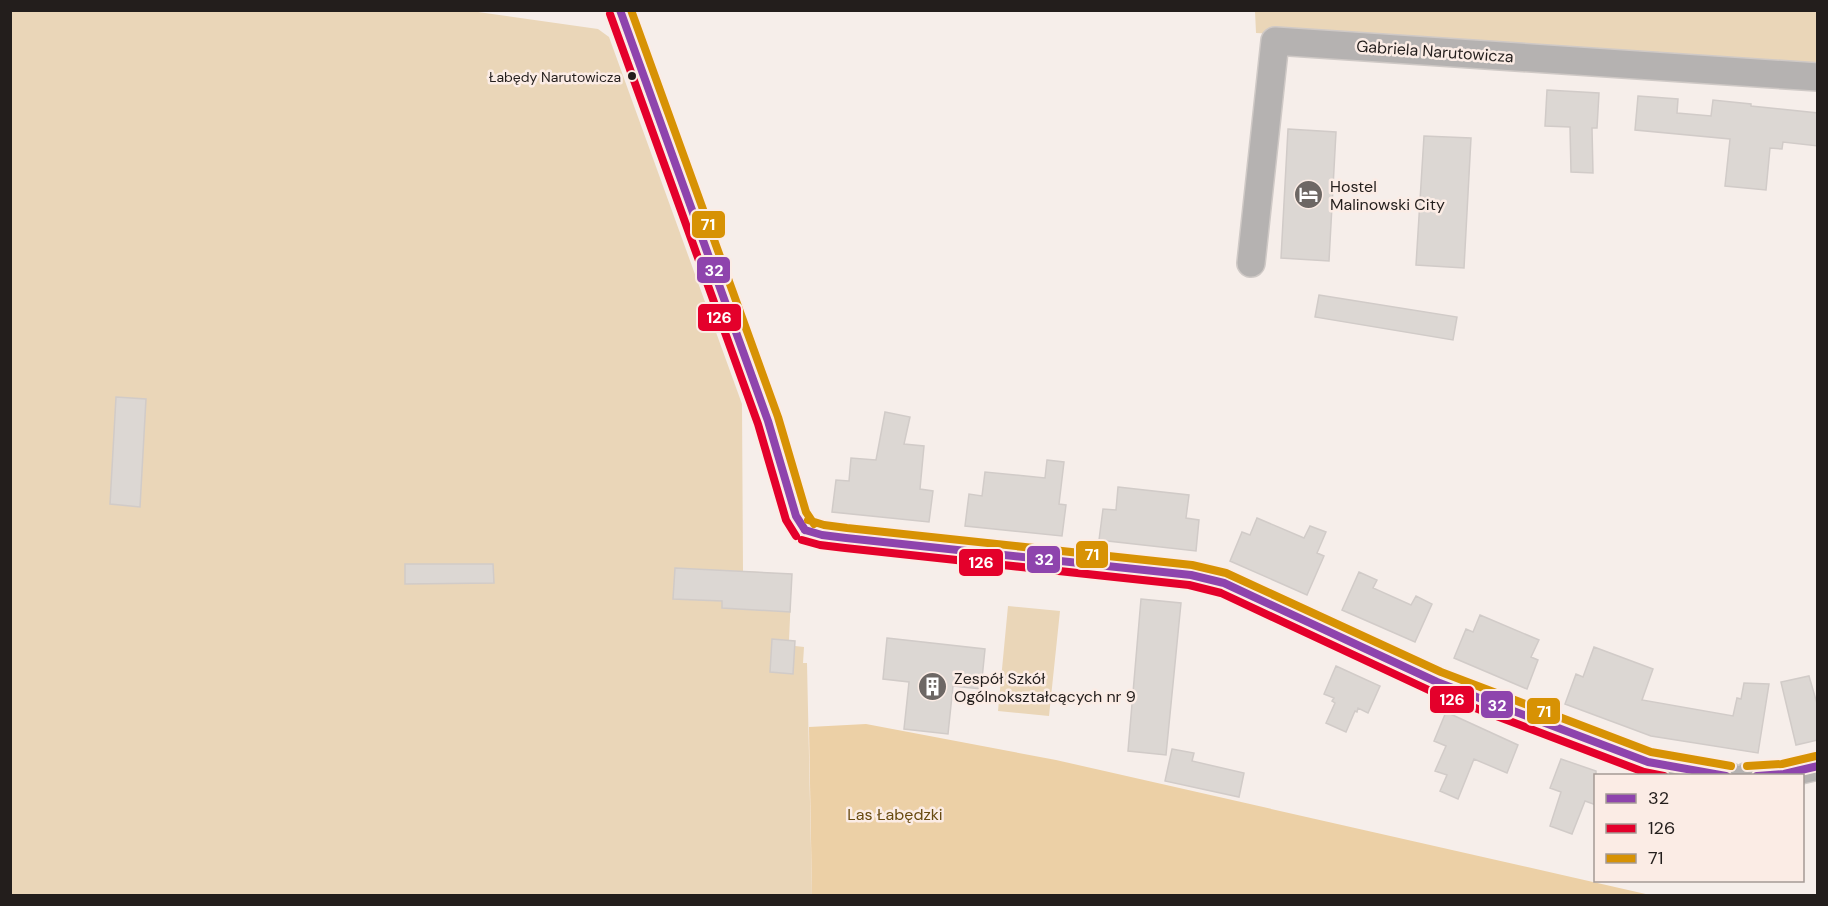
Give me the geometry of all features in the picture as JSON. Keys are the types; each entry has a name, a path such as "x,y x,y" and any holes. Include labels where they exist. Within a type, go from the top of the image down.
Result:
{"street":[{"path":"620,10 768,422 796,516 806,530 822,536 1191,575 1224,584 1437,682 1648,762 1717,774"},
{"name":"Gabriela Narutowicza","path":"1251,263 1275,41 1818,77"},
{"path":"1784,774 1818,766"}],"shaded area":[{"path":"464,10 598,29 609,37 742,404 743,571 792,574 789,640 795,641 795,646 804,647 803,663 807,663 812,895 11,895 10,11"},
{"path":"1255,11 1817,11 1817,63 1256,33"},
{"path":"1008,606 1060,611 1049,716 998,711"}],"green space":[{"name":"Las Łabędzki","path":"866,724 1056,760 1650,895 812,895 809,727"}],"building":[{"path":"1547,90 1599,93 1597,128 1592,128 1593,173 1571,172 1570,127 1545,126"},
{"path":"1638,96 1678,99 1677,113 1711,116 1713,100 1818,113 1818,146 1783,142 1782,149 1770,148 1766,190 1725,186 1730,139 1635,130"},
{"path":"1288,129 1336,132 1329,261 1281,258"},
{"path":"1424,136 1471,138 1464,268 1416,265"},
{"path":"1319,295 1457,317 1453,340 1315,317"},
{"path":"116,397 146,399 140,507 110,504"},
{"path":"885,412 910,417 904,444 924,446 920,489 933,491 929,522 832,512 836,480 849,481 851,458 876,460"},
{"path":"1047,460 1064,462 1059,504 1066,505 1062,536 965,526 969,494 982,496 985,472 1045,478"},
{"path":"1118,487 1189,495 1186,518 1199,520 1196,551 1099,540 1103,509 1116,510"},
{"path":"1257,518 1304,538 1310,526 1326,532 1317,553 1324,556 1307,595 1230,561 1242,532 1250,535"},
{"path":"405,564 493,564 494,583 405,584"},
{"path":"675,568 792,574 790,612 722,608 722,601 673,599"},
{"path":"1359,572 1377,580 1373,588 1411,605 1416,596 1432,604 1415,642 1342,610"},
{"path":"1141,599 1181,603 1166,755 1128,751"},
{"path":"1480,615 1539,640 1531,657 1538,660 1527,689 1454,658 1466,629 1473,632"},
{"name":"Zespół Szkół Ogólnokształcących nr 9","path":"887,638 985,649 981,689 953,686 948,734 904,729 909,682 883,679"},
{"path":"772,639 795,641 793,674 770,672"},
{"path":"1594,647 1653,669 1642,700 1733,716 1737,698 1741,699 1744,683 1769,684 1758,753 1651,736 1565,704 1576,674 1583,677"},
{"path":"1336,666 1380,686 1368,713 1358,708 1346,732 1326,723 1335,703 1332,701 1334,698 1324,694"},
{"path":"1809,676 1818,707 1818,740 1796,745 1781,682"},
{"path":"1446,712 1518,745 1507,773 1474,759 1458,799 1440,791 1447,775 1435,771 1446,746 1434,741"},
{"path":"1172,749 1194,753 1192,761 1244,773 1239,797 1165,781"},
{"path":"1561,759 1596,771 1594,774 1594,804 1585,801 1572,834 1550,826 1561,792 1550,788"}],"transit line":[{"name":"32","path":"620,10 768,421 796,516 805,530"},
{"name":"71","path":"631,10 778,417 806,512 814,524"},
{"name":"126","path":"610,14 758,424 786,520 796,536"},
{"name":"71","path":"808,520 847,528 1192,565 1226,573 1441,672 1651,752 1731,766"},
{"name":"32","path":"805,530 846,538 1191,575 1224,583 1437,682 1648,762 1715,774"},
{"name":"126","path":"802,540 845,548 1189,585 1221,593 1433,692 1654,774"},
{"name":"71","path":"1747,766 1782,764 1816,756"},
{"name":"32","path":"1784,774 1818,766"}],"place":[{"name":"Łabędy Narutowicza","path":"632,76"},
{"name":"Hostel Malinowski City","path":"1309,195"},
{"name":"Zespół Szkół Ogólnokształcących nr 9","path":"933,687"}]}
